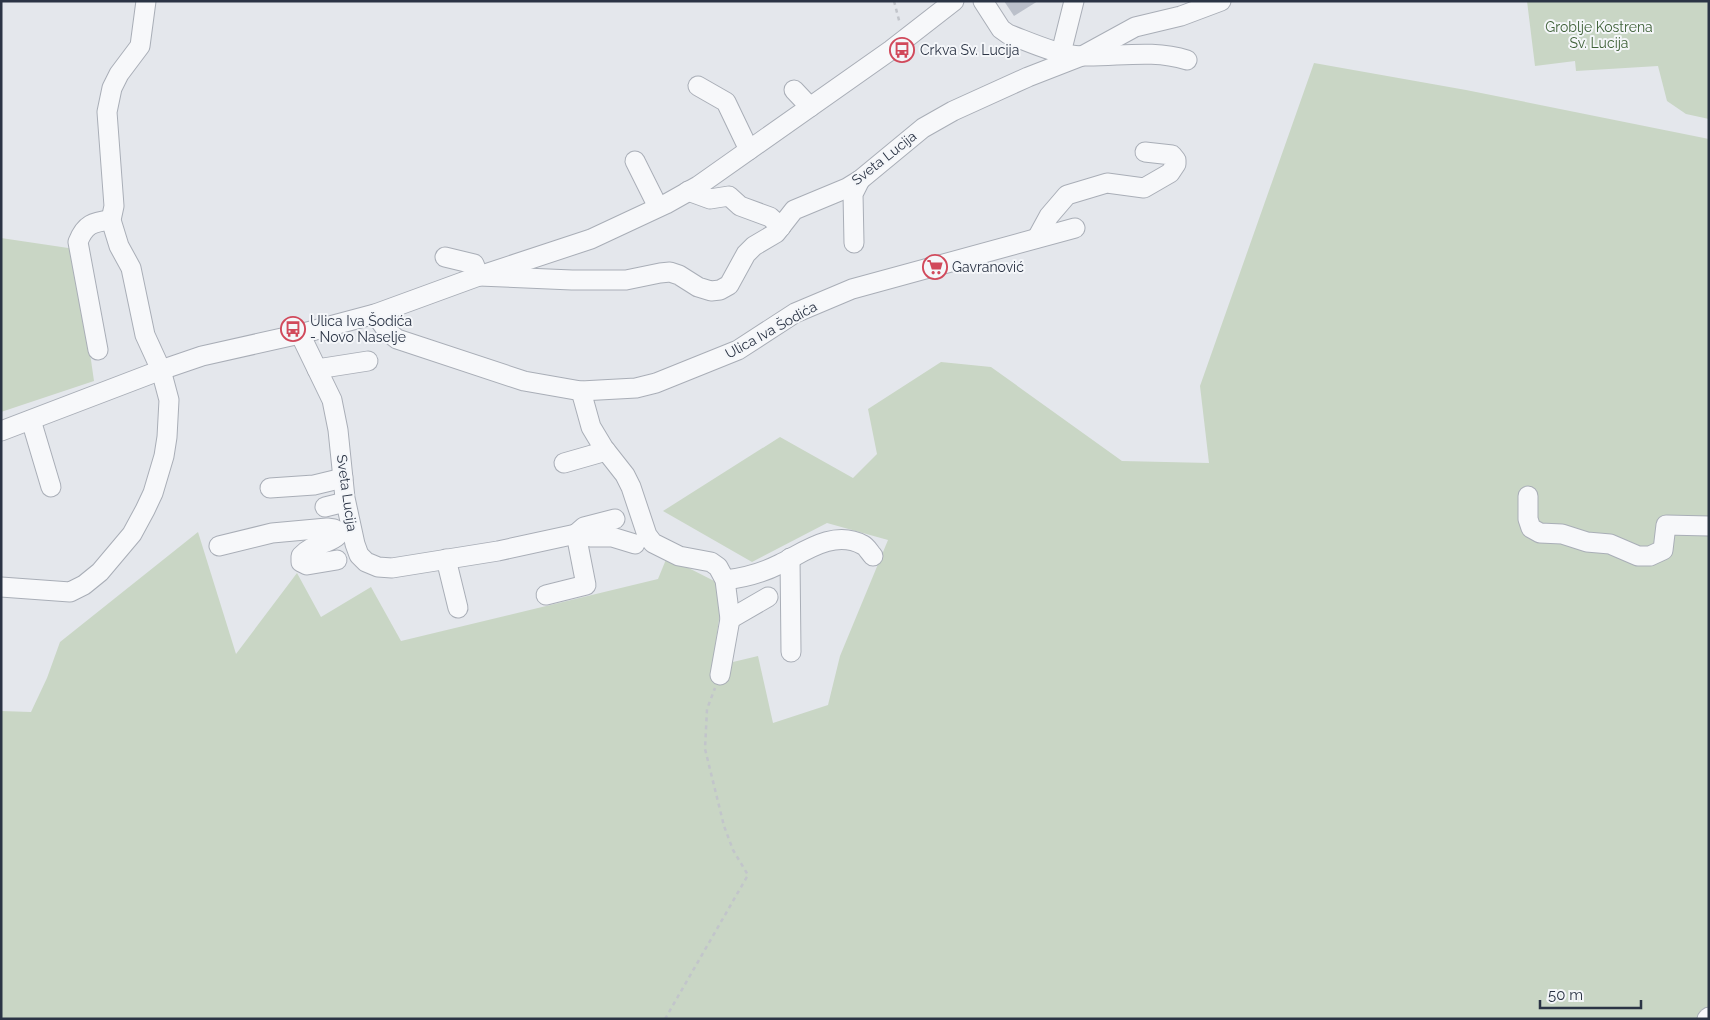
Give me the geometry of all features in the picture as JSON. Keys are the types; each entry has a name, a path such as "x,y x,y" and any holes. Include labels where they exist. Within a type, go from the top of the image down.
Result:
{"street":[{"path":"1,587 70,592 84,585 100,572 132,534 146,510 153,493 166,446 169,400 161,370 145,335 131,268 119,246 112,220 114,206 107,112 112,88 119,74 140,46 146,1"},
{"name":"Sveta Lucija","path":"1,431 202,356 300,334 375,314 479,276 591,239 688,191 891,50 954,1"},
{"name":"Sveta Lucija","path":"983,1 1001,29 1008,34 1061,53 1082,56 1145,53 1187,60"},
{"path":"1061,53 1074,1"},
{"name":"Sveta Lucija","path":"479,276 626,280 670,272 680,275 698,288 711,291 720,290 729,285 746,254 754,246 776,234 794,210 847,188 860,180 923,128 953,111 1028,77 1082,56 1135,27 1181,16 1221,1"},
{"path":"698,86 726,102 749,150"},
{"path":"794,90 810,107"},
{"path":"1037,238 1049,216 1067,195 1107,183 1144,188 1170,173 1176,164 1176,160 1172,155 1145,152"},
{"path":"635,161 658,207"},
{"path":"854,243 853,194 860,180"},
{"path":"688,191 710,198 729,196 740,206 770,216 781,227"},
{"path":"98,350 78,242 82,232 91,224 98,221 112,220"},
{"name":"Ulica Iva Šodića","path":"375,314 388,332 397,339 524,381 581,391 636,388 656,383 738,350 794,313 852,289 1075,228"},
{"path":"445,257 474,264 479,276"},
{"name":"Sveta Lucija","path":"300,334 332,400 338,430 343,478 345,530 355,544 359,556 366,562 378,567 392,568 498,551 576,534"},
{"path":"317,369 368,361"},
{"path":"581,391 590,427 625,475 631,487 647,535 653,543 679,556 711,562 718,566 725,580 730,619 720,675"},
{"path":"31,420 51,487"},
{"path":"564,463 606,451"},
{"path":"270,488 314,485 343,478"},
{"path":"1528,496 1528,520 1531,528 1540,533 1562,534 1587,542 1610,544 1638,556 1650,556 1663,550 1666,525 1709,526"},
{"path":"324,507 345,502"},
{"path":"576,534 584,527 614,519"},
{"path":"219,546 272,533 327,528 345,530"},
{"path":"337,560 306,565 301,562 301,556 307,550 336,537 345,530"},
{"path":"576,534 591,537 612,537 634,544"},
{"path":"546,595 586,585 576,534"},
{"path":"725,580 779,565 817,544 833,541 854,542 864,546 873,556"},
{"path":"790,558 791,652"},
{"path":"442,560 452,605"},
{"path":"730,619 768,597"}],"path":[{"path":"894,1 897,14"},
{"path":"665,1019 748,875 733,850 724,826 705,749 707,709 720,675"}],"green space":[{"name":"Groblje Kostrena Sv. Lucija","path":"1527,1 1709,1 1709,119 1686,114 1667,101 1658,66 1576,71 1575,61 1535,66"},
{"path":"1314,63 1466,90 1709,139 1709,1019 1,1019 1,711 31,712 47,678 60,642 198,532 236,654 297,573 321,617 371,587 401,641 658,579 667,557 724,586 712,667 758,656 773,723 828,705 840,656 888,540 827,523 752,562 663,511 780,437 853,478 877,454 868,409 941,362 991,367 1122,461 1209,463 1200,386"},
{"path":"1,238 75,249 94,381 1,412"}],"building":[{"path":"1004,1 1038,1 1014,16"}],"place":[{"name":"Crkva Sv. Lucija","path":"902,50"},
{"name":"Gavranović","path":"935,267"},
{"name":"Ulica Iva Šodića - Novo Naselje","path":"293,329"}]}
